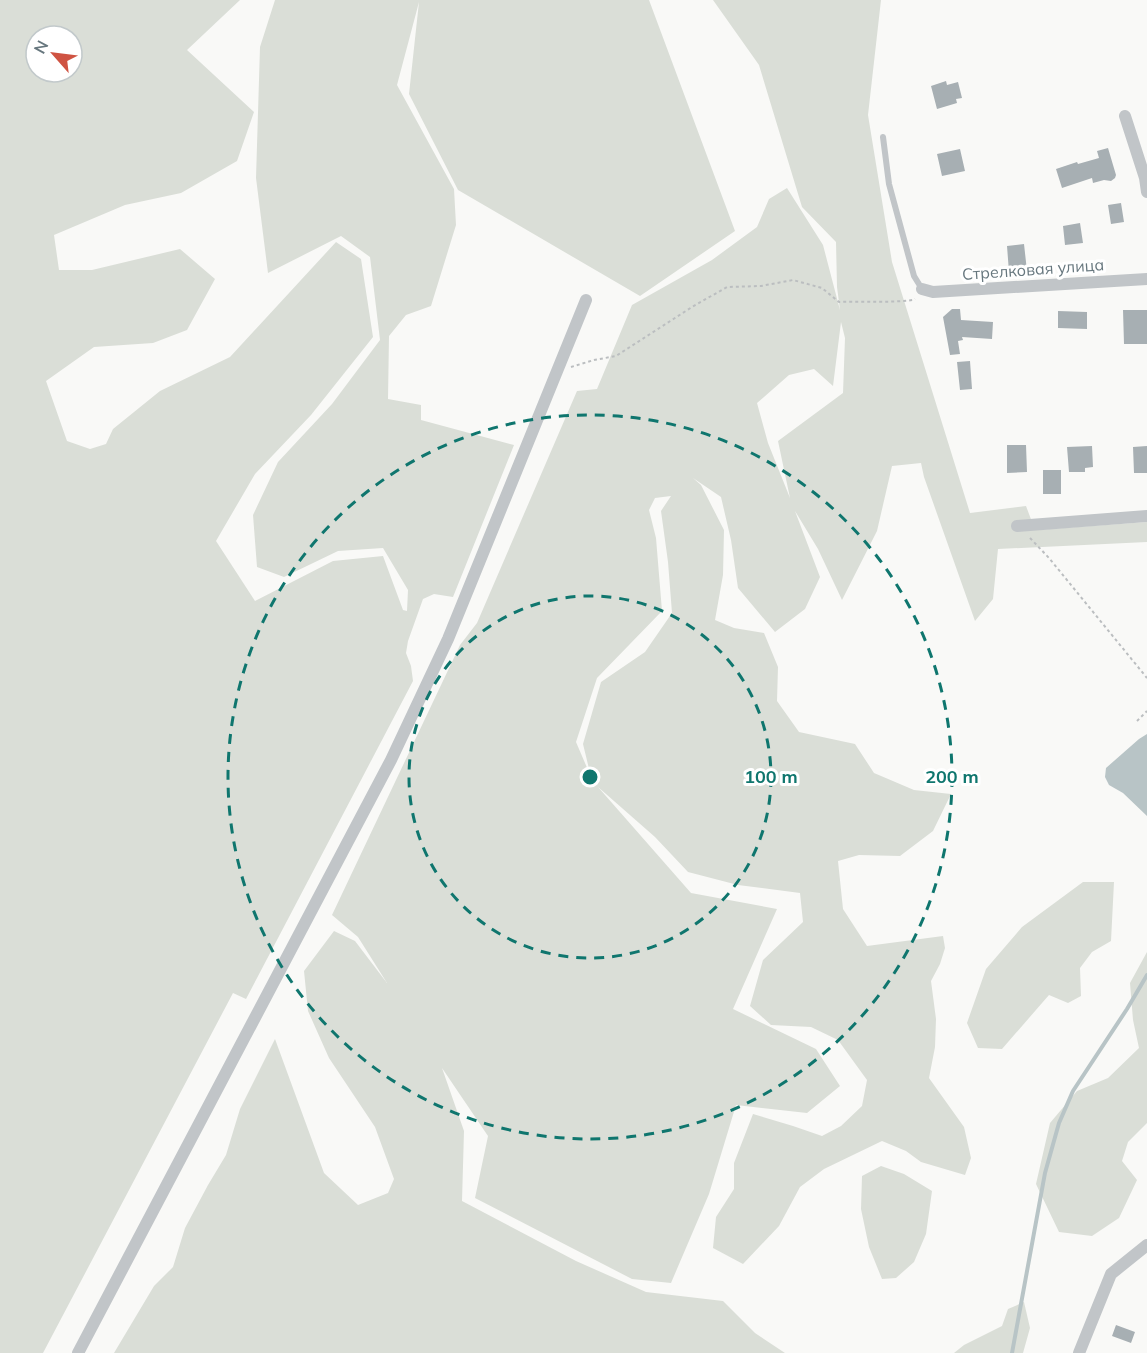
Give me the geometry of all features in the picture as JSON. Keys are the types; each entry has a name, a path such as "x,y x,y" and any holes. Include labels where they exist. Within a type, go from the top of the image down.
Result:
{"street":[{"path":"1125,116 1147,192"},
{"name":"Стрелковая улица","path":"922,289 933,292 1147,279"},
{"path":"78,1353 391,760 448,639 586,300"},
{"path":"1017,526 1147,516"},
{"path":"1079,1353 1111,1274 1147,1245"}],"lane":[{"path":"883,137 889,184 914,276 922,289"}],"path":[{"path":"557,372 594,360 616,356 727,287 760,286 793,280 822,288 839,302 913,300 922,289"},
{"path":"1017,526 1036,543 1147,678"},
{"path":"1137,721 1147,711"}],"shaded area":[{"path":"0,0 240,0 187,50 254,112 237,161 181,193 125,205 54,235 59,270 92,270 180,249 215,279 187,330 153,343 94,347 46,381 67,441 90,449 106,444 113,429 160,391 230,357 336,242 361,259 373,337 311,415 255,474 216,541 255,601 333,561 383,556 403,610 407,611 408,590 383,548 338,551 284,577 257,567 253,515 278,462 332,404 380,340 370,257 341,236 268,273 256,178 260,47 275,0 649,0 735,231 640,296 458,190 409,94 419,2 397,85 454,189 456,225 431,306 406,315 389,336 388,399 421,405 421,420 514,445 453,597 434,594 423,599 406,653 413,681 246,999 233,993 43,1353 0,1353"},
{"path":"713,0 881,0 868,115 892,262 970,513 1026,506 1035,530 1147,522 1147,542 998,549 993,599 975,621 921,463 892,466 877,531 842,600 818,549 795,511 820,577 805,609 775,632 738,588 731,540 721,497 693,478 701,485 724,530 723,575 715,620 734,628 764,633 778,667 777,701 799,732 855,744 874,773 914,790 951,794 933,831 900,856 859,855 838,861 843,909 867,946 943,936 945,948 931,981 936,1019 935,1047 929,1078 964,1127 971,1158 965,1175 921,1162 906,1151 882,1141 824,1169 800,1187 779,1226 743,1264 713,1248 716,1217 734,1189 734,1163 753,1114 822,1136 841,1126 862,1106 867,1080 838,1040 811,1027 771,1025 750,1006 763,960 803,922 800,893 738,885 688,872 655,837 598,787 691,893 777,909 733,1009 816,1049 840,1086 807,1113 736,1105 709,1194 671,1283 632,1279 475,1198 488,1136 442,1068 464,1131 462,1201 576,1261 646,1292 723,1301 755,1333 785,1353 114,1353 154,1286 173,1267 185,1228 226,1155 240,1109 275,1039 324,1173 358,1205 388,1193 394,1179 375,1127 329,1058 308,1011 304,971 334,931 355,941 387,983 358,937 332,915 460,645 477,623 577,391 597,389 632,305 712,260 757,227 769,199 787,188 823,245 840,310 836,242 802,207 759,65","holes":["841,322 845,338 843,393 778,441 790,498 768,443 757,403 789,375 814,369 833,386","671,496 661,511 672,613 645,652 601,682 583,744 591,777 576,742 597,678 662,611 656,538 649,510 655,498"]},
{"path":"1147,734 1147,816 1123,793 1109,785 1105,777 1106,768"},
{"path":"1083,882 1114,882 1111,941 1092,952 1080,968 1081,996 1068,1003 1049,995 1002,1049 978,1048 967,1023 986,969 1022,927"},
{"path":"1147,952 1147,1123 1128,1142 1122,1161 1137,1180 1119,1218 1092,1236 1059,1232 1036,1184 1050,1123 1077,1091 1108,1078 1139,1048 1133,1020 1130,983"},
{"path":"881,1166 904,1174 932,1191 926,1234 914,1262 896,1278 882,1279 869,1247 861,1209 862,1176"},
{"path":"1024,1302 1030,1328 1023,1353 954,1353 964,1345 1002,1326 1008,1309"}],"building":[{"path":"946,81 947,85 958,82 962,98 956,99 957,103 937,109 931,86"},
{"path":"1108,148 1115,178 1111,181 1093,183 1092,178 1062,188 1056,169 1099,158 1097,151"},
{"path":"960,149 965,171 942,176 937,154"},
{"path":"1121,203 1124,222 1111,224 1108,205"},
{"path":"1080,223 1083,243 1065,245 1063,226"},
{"path":"1024,244 1027,271 1009,272 1007,246"},
{"path":"952,309 960,309 961,320 993,322 992,339 962,337 963,340 958,341 960,354 950,355 943,317"},
{"path":"1123,310 1147,310 1147,344 1124,344"},
{"path":"1058,311 1087,312 1087,329 1058,328"},
{"path":"970,361 972,389 960,390 957,362"},
{"path":"1007,445 1026,445 1027,472 1007,473"},
{"path":"1092,446 1093,467 1085,468 1085,472 1069,472 1067,447"},
{"path":"1147,446 1147,473 1134,473 1133,447"},
{"path":"1043,470 1061,470 1061,494 1043,494"},
{"path":"1116,1325 1135,1332 1131,1343 1112,1336"}],"waterway":[{"path":"1012,1353 1045,1173 1059,1123 1073,1091 1147,975"}]}
